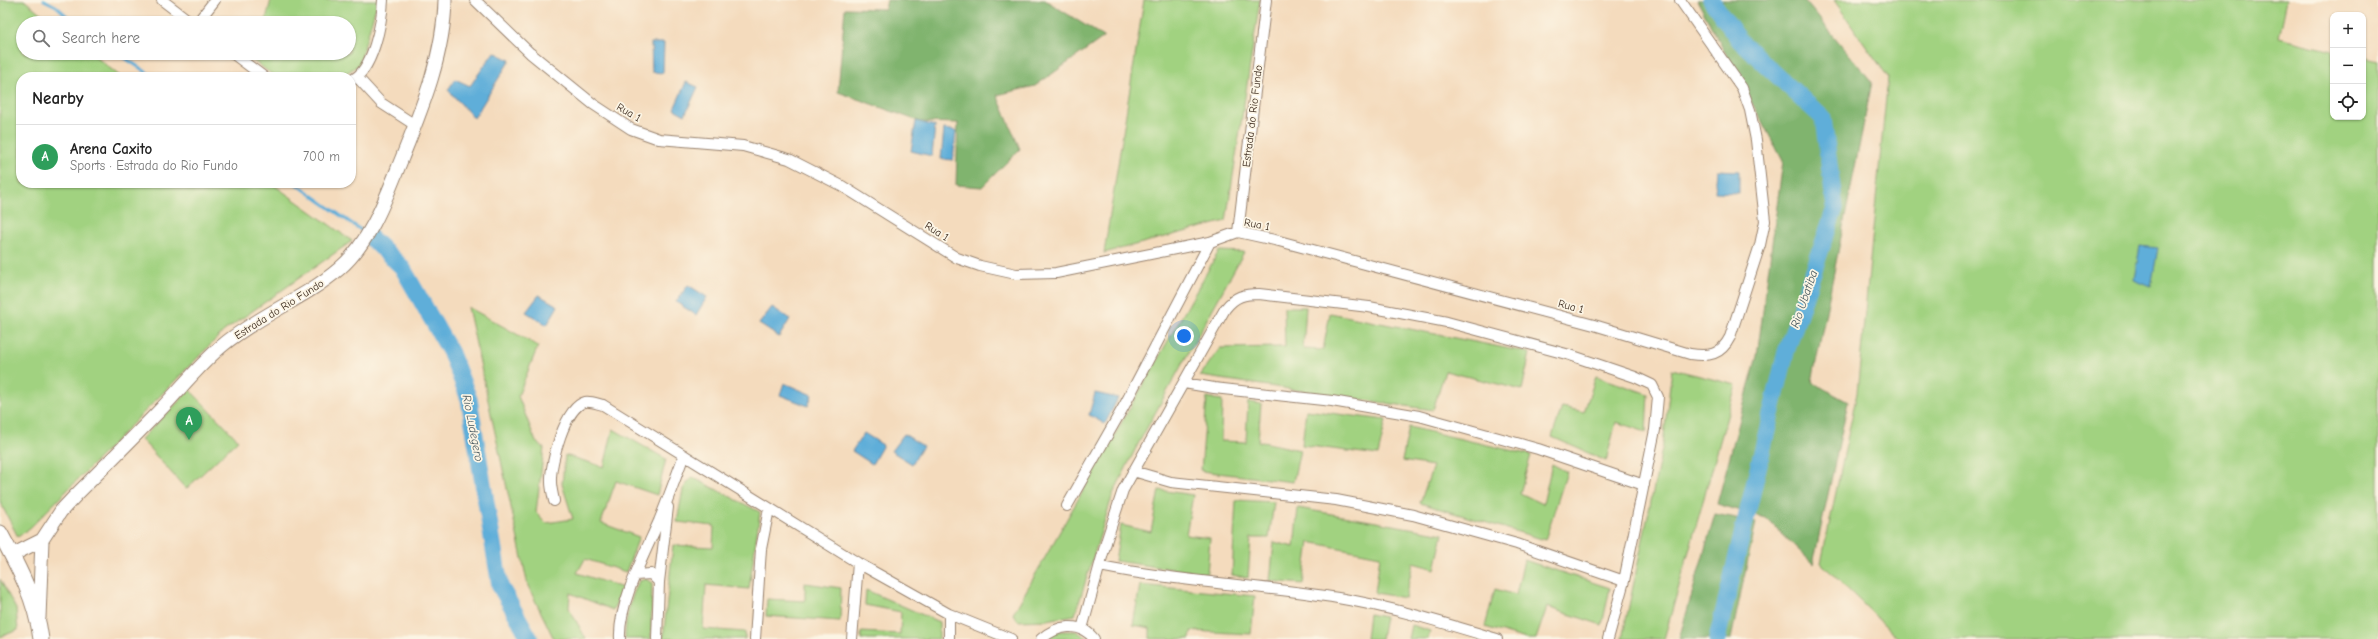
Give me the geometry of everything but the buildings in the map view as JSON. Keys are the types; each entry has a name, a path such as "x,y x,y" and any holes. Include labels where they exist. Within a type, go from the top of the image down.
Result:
{"main road":[{"path":"0,533 28,586 38,620 41,639"}],"street":[{"path":"162,0 183,16"},
{"path":"202,16 215,0"},
{"path":"356,76 370,58 380,26 383,0"},
{"name":"Estrada do Rio Fundo","path":"42,540 61,511 222,346 274,310 331,276 347,262 372,225 388,195 415,125 439,50 444,22 445,0"},
{"name":"Rua 1","path":"475,0 530,53 593,104 631,129 659,139 743,146 789,159 842,186 957,258 980,266 1016,274 1056,273 1210,242 1238,232 1279,241 1594,325 1690,354 1705,356 1719,352 1725,348 1730,337 1756,259 1765,221 1764,205 1750,110 1742,88 1680,0"},
{"name":"Estrada do Rio Fundo","path":"1238,232 1266,0"},
{"path":"241,60 257,72"},
{"path":"356,81 381,103 415,125"},
{"path":"1067,506 1124,406 1210,242"},
{"path":"1082,629 1107,539 1123,490 1225,309 1232,301 1244,294 1259,294 1369,308 1447,322 1570,355 1641,379 1652,385 1656,389 1658,405 1644,485 1624,581 1608,639"},
{"path":"1184,383 1214,388 1325,400 1419,416 1538,449 1644,485"},
{"path":"554,501 551,483 552,465 558,441 574,410 586,402 603,405 858,563 949,614 1011,639"},
{"path":"620,639 622,618 635,575 670,495 684,455"},
{"path":"1134,471 1171,482 1328,499 1413,515 1518,544 1624,581"},
{"path":"657,639 659,582 670,495"},
{"path":"755,639 761,549 769,509"},
{"path":"12,555 42,540 38,620"},
{"path":"852,639 858,563"},
{"path":"1100,566 1168,578 1258,587 1338,598 1416,614 1497,639"},
{"path":"635,575 651,574 659,582"},
{"path":"949,614 949,639"},
{"path":"1041,639 1060,627 1071,626 1082,629 1094,639"}],"green space":[{"path":"0,0 24,0 44,16 16,16 16,60 100,60 115,72 16,72 16,188 278,188 352,241 224,331 31,527 18,537 0,502"},
{"path":"271,0 378,0 359,65 348,72 269,72 252,60 356,60 356,16 267,16"},
{"path":"887,0 1045,0 1104,37 1035,86 997,95 1020,149 982,187 956,185 958,123 921,122 838,92 845,8 885,9"},
{"path":"1144,0 1260,0 1226,221 1104,253"},
{"path":"1697,0 1804,0 1872,82 1812,382 1848,402 1813,564 1766,518 1717,504 1757,356 1783,161"},
{"path":"1834,0 2287,0 2279,38 2330,50 2330,120 2366,120 2366,58 2378,61 2378,639 1899,639 1821,563 1857,393 1888,77"},
{"path":"1219,251 1244,252 1137,446 1113,494 1075,615 1047,620 1018,621 1013,614"},
{"path":"468,307 538,346 518,396 536,442 544,448 536,512 546,523 573,519 562,484 565,455 604,467 613,429 666,459 657,495 616,481 601,523 639,537 626,572 585,559 577,573 623,588 613,610 570,593 569,608 586,639 554,639 528,586"},
{"path":"1284,307 1306,307 1303,349 1323,350 1330,313 1530,353 1522,390 1445,371 1433,410 1200,376 1220,348 1285,347"},
{"path":"1672,369 1736,385 1664,639 1622,639 1663,444"},
{"path":"1596,376 1648,394 1646,432 1616,422 1606,461 1552,437 1562,407 1584,412"},
{"path":"190,390 238,440 186,489 141,439"},
{"path":"1207,398 1222,400 1221,441 1246,442 1248,402 1261,404 1258,441 1300,450 1293,482 1201,471"},
{"path":"1306,410 1386,420 1378,455 1302,445"},
{"path":"1409,427 1531,455 1520,493 1543,504 1552,464 1567,472 1545,540 1420,503 1433,466 1402,461"},
{"path":"692,477 760,512 749,589 706,585 703,629 745,632 745,639 663,639 673,545 713,547 714,526 677,522 683,489"},
{"path":"1159,490 1193,495 1186,535 1210,538 1207,574 1115,561 1121,525 1151,532"},
{"path":"1236,500 1274,502 1269,538 1251,538 1248,578 1232,575"},
{"path":"1298,508 1443,534 1435,569 1413,563 1405,598 1375,593 1380,556 1309,542 1303,584 1270,581 1274,542 1294,547"},
{"path":"1715,514 1756,522 1731,639 1679,639"},
{"path":"1524,560 1610,588 1602,625 1547,607 1536,639 1526,639 1485,627 1495,589 1516,595"},
{"path":"0,579 16,609 18,630 0,637"},
{"path":"646,579 652,583 651,639 625,639 627,617 633,595 639,581"},
{"path":"805,583 841,588 840,621 766,616 767,599 805,601"},
{"path":"1140,585 1255,596 1251,634 1191,631 1190,639 1150,639 1150,628 1133,625"},
{"path":"866,590 939,622 939,639 861,639 861,632 900,634 901,612 865,605"},
{"path":"1369,614 1385,617 1381,639 1366,639"},
{"path":"1411,625 1430,631 1428,639 1408,639"},
{"path":"1057,631 1076,631 1089,639 1046,639"}],"water":[{"path":"651,43 664,43 663,73 652,72"},
{"path":"494,52 510,60 474,118 448,90 455,79 470,86"},
{"path":"686,82 698,87 685,115 674,109"},
{"path":"916,121 935,126 932,156 911,151"},
{"path":"944,129 956,131 953,160 941,159"},
{"path":"1717,170 1739,171 1739,193 1715,192"},
{"path":"2140,246 2158,248 2151,287 2134,280"},
{"path":"688,285 707,297 696,315 676,302"},
{"path":"539,295 558,306 547,325 526,312"},
{"path":"772,307 790,319 779,337 759,324"},
{"path":"784,383 812,395 808,406 780,395"},
{"path":"1095,393 1118,398 1105,424 1089,415"},
{"path":"864,433 883,445 872,464 852,451"},
{"path":"904,434 923,446 912,464 891,451"}],"waterway":[{"path":"44,0 56,6 67,16"},
{"name":"Rio Ubatiba","path":"1711,0 1740,41 1823,118 1835,208 1786,352 1717,639"},
{"path":"128,60 146,72"},
{"path":"302,188 365,233"},
{"name":"Rio Ludegero","path":"370,237 402,267 451,353 469,399 500,586 530,639"}],"place":[{"name":"Arena Caxito","path":"189,440"}]}
